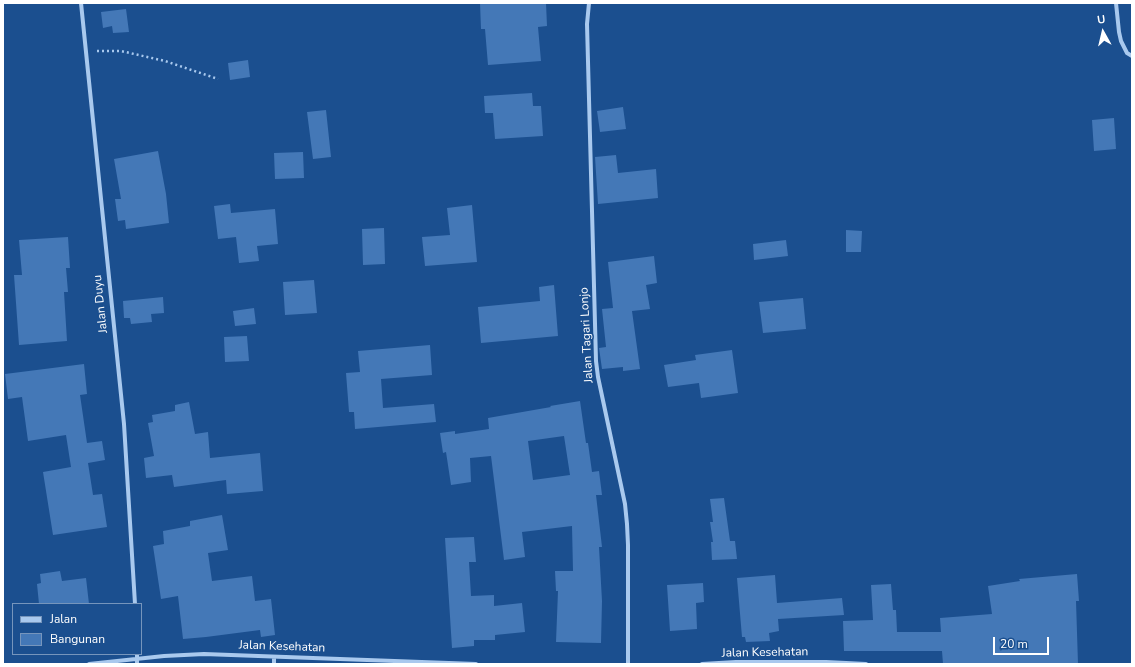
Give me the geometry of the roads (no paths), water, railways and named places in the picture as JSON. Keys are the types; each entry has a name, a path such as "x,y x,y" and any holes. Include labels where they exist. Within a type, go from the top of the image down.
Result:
{"street":[{"name":"Jalan Duyu","path":"81,3 124,424 134,603"},
{"name":"Jalan Tagari Lonjo","path":"589,3 587,24 596,361 627,524 628,664"},
{"path":"1116,3 1121,41 1126,53 1132,56"},
{"name":"Jalan Kesehatan","path":"89,664 137,656 184,654 360,662 476,664"},
{"path":"137,656 138,664"},
{"path":"274,657 274,664"},
{"name":"Jalan Kesehatan","path":"702,664 736,662 866,664"}]}
